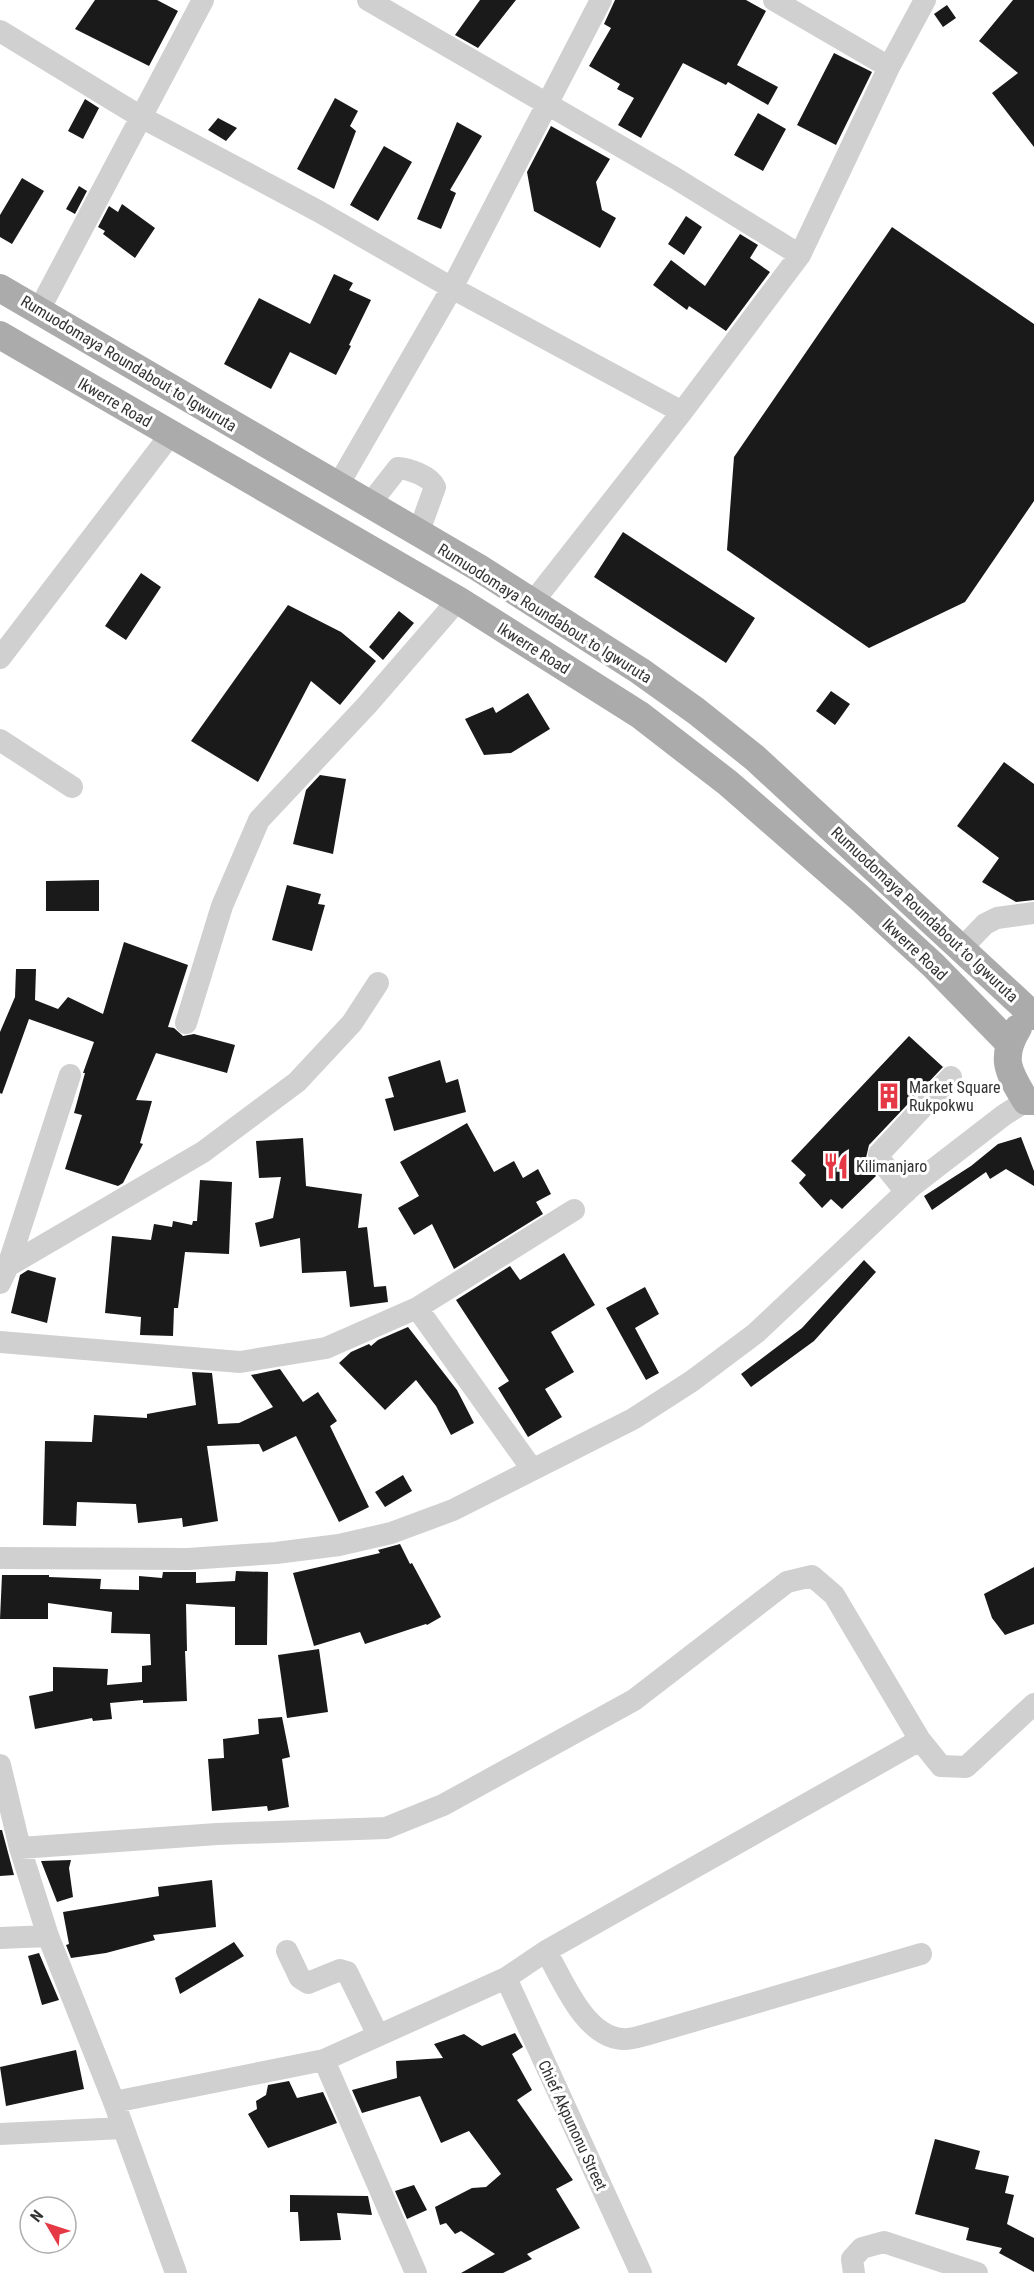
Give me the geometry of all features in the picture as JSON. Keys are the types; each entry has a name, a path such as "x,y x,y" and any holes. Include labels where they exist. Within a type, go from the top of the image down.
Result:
{"main road":[{"name":"Rumuodomaya Roundabout to Igwuruta","path":"0,288 533,602 640,671 696,711 755,758 1034,1016"},
{"path":"0,306 24,313 39,310"},
{"name":"Ikwerre Road","path":"0,335 458,600 630,709 683,746 861,898 933,965 1009,1042"},
{"path":"1030,1101 1011,1076 1007,1065 1009,1042 1019,1027 1034,1016"}],"street":[{"path":"39,310 203,0"},
{"path":"368,0 675,178 800,255"},
{"path":"337,487 452,288 601,0"},
{"path":"774,0 889,67"},
{"path":"533,602 682,412 800,255 889,67 925,0"},
{"path":"0,31 141,117 318,211 452,288 682,412"},
{"path":"0,658 171,434"},
{"path":"369,505 398,468 427,478 433,482 435,487 418,534"},
{"path":"186,1023 222,906 259,820 359,713 458,600"},
{"path":"0,741 72,787"},
{"path":"961,949 986,924 997,918 1034,913"},
{"path":"4,1274 204,1152 297,1082 352,1023 378,982"},
{"path":"4,1274 70,1075"},
{"path":"906,1192 881,1161 879,1154 951,1077"},
{"path":"0,1558 189,1558 276,1553 339,1545 392,1533 453,1510 633,1419 692,1381 756,1333 906,1192 1004,1115 1030,1101"},
{"path":"0,1342 240,1362 326,1348 417,1308 574,1210"},
{"path":"417,1308 532,1469"},
{"path":"20,1848 217,1834 386,1828 443,1805 634,1700 787,1582 812,1576 834,1595 920,1740 941,1766 966,1767 1034,1704"},
{"path":"114,2102 324,2060 506,1978 546,1951 920,1740"},
{"path":"0,1765 20,1848 48,1936 114,2102 176,2273"},
{"path":"0,1938 48,1936"},
{"path":"286,1951 300,1978 308,1983 340,1970 347,1972 378,2035"},
{"path":"546,1951 586,2019 602,2034 623,2039 650,2034 921,1954"},
{"name":"Chief Akpunonu Street","path":"506,1978 641,2273"},
{"path":"324,2060 416,2273"},
{"path":"0,2134 123,2128"},
{"path":"854,2273 852,2259 862,2248 884,2242 976,2273"}],"building":[{"path":"95,0 157,0 178,11 149,66 75,29"},
{"path":"480,0 516,0 478,48 455,35"},
{"path":"615,0 746,0 766,11 737,65 778,87 768,105 728,82 726,85 683,63 641,138 618,125 634,98 617,89 620,84 589,66 611,28 604,24"},
{"path":"1013,0 1034,0 1034,147 992,93 1018,73 979,41"},
{"path":"947,5 956,18 943,27 934,14"},
{"path":"834,53 872,72 836,145 797,125"},
{"path":"335,98 358,111 350,126 356,131 334,189 297,169"},
{"path":"85,99 99,108 83,139 68,131"},
{"path":"758,113 786,129 763,171 734,155"},
{"path":"218,118 237,128 226,141 208,130"},
{"path":"457,122 482,136 450,190 456,193 441,229 417,219"},
{"path":"551,126 610,159 596,182 602,210 616,218 600,248 534,211 527,172"},
{"path":"384,146 412,162 378,221 350,205"},
{"path":"22,178 44,191 12,244 0,237 0,215"},
{"path":"79,186 87,191 75,214 66,209"},
{"path":"122,204 155,228 135,258 103,234 105,231 98,227 109,206 118,212"},
{"path":"686,216 702,227 684,255 668,244"},
{"path":"892,227 1034,324 1034,501 965,602 869,648 727,550 734,457"},
{"path":"740,234 758,245 750,258 770,272 726,331 689,306 687,310 653,285 671,260 705,286"},
{"path":"334,274 353,283 349,290 371,300 336,375 290,352 271,389 224,364 259,298 310,324"},
{"path":"623,532 755,618 726,663 594,577"},
{"path":"141,573 161,587 126,640 105,626"},
{"path":"288,605 341,632 376,661 340,705 311,681 258,782 191,741"},
{"path":"399,611 414,623 383,660 369,647"},
{"path":"831,691 850,704 835,725 816,711"},
{"path":"528,693 550,729 511,753 484,755 465,719 493,707 496,713"},
{"path":"1004,762 1034,784 1034,900 1016,902 982,882 999,858 957,826"},
{"path":"320,775 346,779 333,854 293,844 306,790"},
{"path":"99,880 99,911 46,911 46,881"},
{"path":"287,885 321,894 318,904 325,905 312,951 272,940"},
{"path":"124,942 188,965 168,1027 174,1028 183,1036 194,1034 235,1045 227,1073 156,1053 136,1100 152,1101 140,1143 143,1144 123,1183 118,1186 65,1169 82,1115 74,1113 85,1073 83,1073 94,1042 29,1019 2,1094 0,1093 0,1032 15,997 16,969 36,969 35,1000 58,1009 68,997 103,1014"},
{"path":"909,1036 943,1067 869,1145 866,1158 870,1169 876,1176 842,1209 831,1199 822,1208 799,1183 806,1175 791,1161"},
{"path":"440,1060 446,1083 458,1079 466,1112 394,1131 385,1099 394,1097 388,1077"},
{"path":"467,1123 494,1172 514,1161 523,1178 538,1169 551,1194 536,1202 543,1214 454,1269 432,1224 414,1235 398,1208 419,1196 400,1162"},
{"path":"1021,1137 1034,1171 1034,1186 1006,1169 990,1179 986,1172 932,1210 924,1196 971,1166 998,1144"},
{"path":"303,1138 306,1186 362,1194 358,1228 367,1227 374,1287 386,1286 388,1302 350,1307 346,1271 302,1273 300,1238 260,1247 255,1223 273,1218 281,1177 259,1178 256,1141"},
{"path":"200,1180 232,1182 229,1254 185,1252 178,1308 174,1308 173,1336 140,1335 141,1317 105,1313 112,1236 151,1240 154,1224 172,1227 173,1221 192,1225 193,1221 197,1221"},
{"path":"564,1253 595,1305 551,1332 574,1372 545,1389 562,1417 528,1437 498,1388 509,1381 456,1300 510,1266 520,1280"},
{"path":"864,1260 876,1272 814,1341 751,1387 741,1374 802,1328"},
{"path":"28,1270 56,1278 47,1323 11,1313 20,1275"},
{"path":"645,1287 659,1314 635,1328 659,1373 646,1380 606,1308"},
{"path":"408,1327 457,1390 474,1423 451,1435 436,1406 416,1380 385,1410 339,1363 351,1352 369,1344 371,1346 378,1340"},
{"path":"280,1369 303,1402 318,1392 337,1421 330,1426 369,1507 339,1522 296,1436 263,1452 259,1444 207,1446 218,1521 183,1527 182,1518 138,1523 136,1504 77,1502 76,1526 43,1525 45,1441 92,1442 94,1415 147,1418 147,1414 196,1405 192,1372 212,1373 218,1424 239,1423 273,1407 251,1375"},
{"path":"403,1475 412,1491 385,1507 375,1492"},
{"path":"400,1544 441,1617 427,1625 365,1644 360,1632 314,1646 293,1573 380,1553 378,1550"},
{"path":"1034,1567 1034,1624 1005,1635 992,1618 984,1594"},
{"path":"236,1571 268,1572 267,1645 235,1645 235,1607 186,1604 187,1701 143,1703 143,1700 110,1703 112,1719 93,1721 92,1718 35,1729 29,1696 53,1691 53,1667 108,1669 107,1685 142,1682 142,1666 151,1665 150,1634 111,1633 112,1612 48,1603 48,1619 0,1619 2,1575 49,1575 49,1577 101,1579 100,1589 139,1590 139,1576 162,1578 163,1572 196,1572 196,1583 235,1581"},
{"path":"319,1649 328,1712 287,1718 278,1655"},
{"path":"282,1717 290,1757 282,1759 289,1807 268,1811 267,1806 212,1811 208,1759 224,1758 223,1739 259,1734 258,1719"},
{"path":"0,1830 2,1830 14,1875 0,1876"},
{"path":"71,1860 69,1868 73,1897 57,1902 41,1861"},
{"path":"212,1880 216,1927 153,1935 155,1940 106,1953 71,1958 66,1945 69,1944 63,1912 159,1896 158,1887"},
{"path":"234,1942 244,1956 180,1994 175,1978"},
{"path":"39,1953 59,2000 42,2005 28,1956"},
{"path":"515,2033 523,2047 512,2054 532,2090 517,2100 573,2180 556,2189 580,2228 527,2254 532,2259 503,2273 461,2273 495,2254 461,2231 455,2234 446,2223 440,2225 435,2207 472,2188 486,2187 501,2174 469,2131 441,2143 420,2096 362,2113 352,2090 397,2078 396,2061 443,2058 434,2044 464,2034 482,2046"},
{"path":"76,2050 84,2089 6,2106 0,2067"},
{"path":"289,2081 297,2098 323,2092 337,2123 268,2148 248,2114 257,2109 256,2101 266,2095 268,2085"},
{"path":"935,2139 980,2151 975,2169 1009,2176 1005,2193 1014,2195 1007,2224 1034,2238 1034,2272 999,2253 1002,2248 966,2240 969,2228 915,2214"},
{"path":"414,2185 427,2210 407,2219 395,2191"},
{"path":"290,2195 368,2196 372,2215 337,2213 341,2240 300,2241 298,2212 290,2212"}],"place":[{"name":"Market Square Rukpokwu","path":"889,1096"},
{"name":"Kilimanjaro","path":"836,1166"}]}
